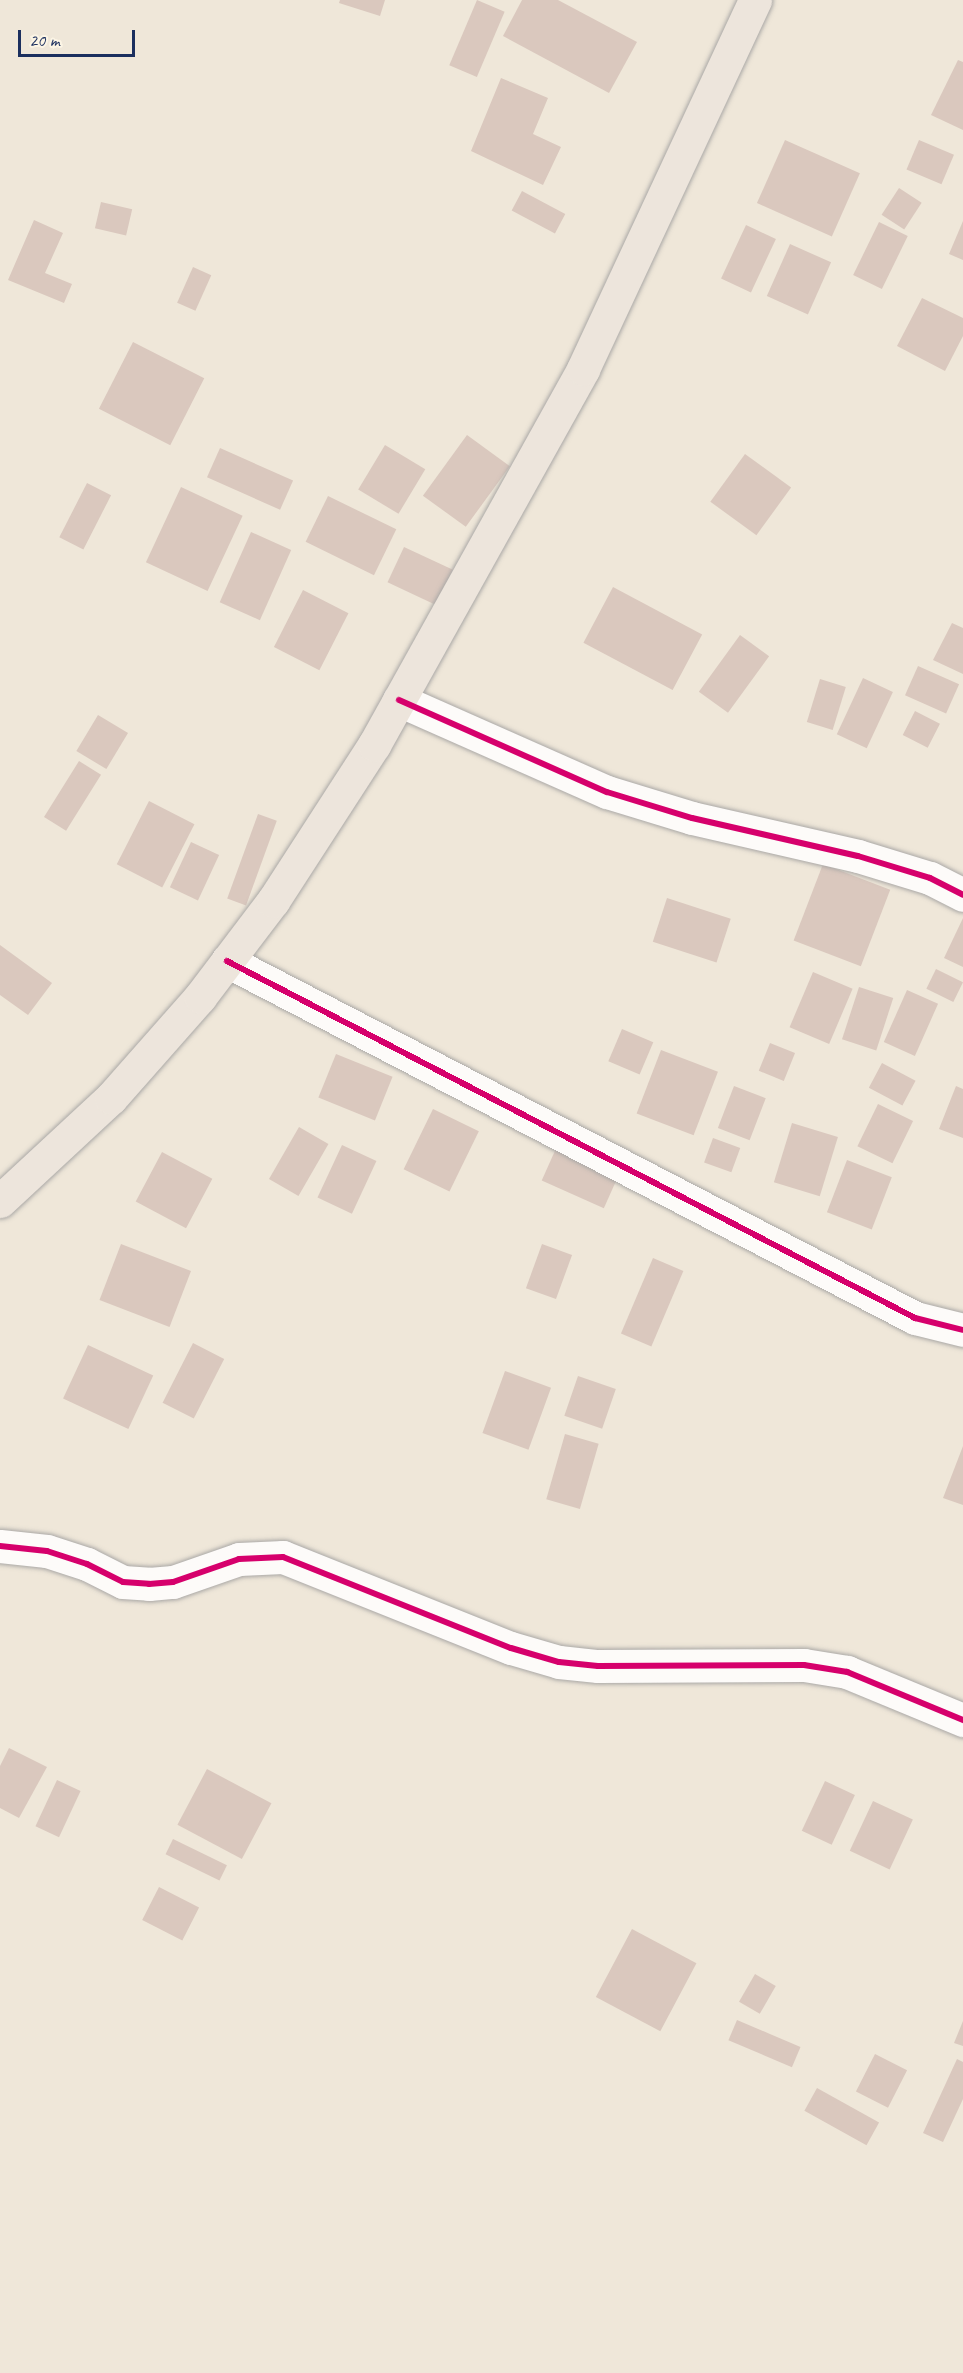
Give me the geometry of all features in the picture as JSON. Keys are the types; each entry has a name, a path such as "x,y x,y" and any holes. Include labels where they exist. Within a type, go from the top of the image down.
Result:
{"main road":[{"path":"0,1201 111,1098 227,961 285,881 399,700 583,369 755,0"}],"street":[{"path":"399,700 607,792 692,818 858,856 930,878 963,895"},
{"path":"227,961 915,1318 963,1330"},
{"path":"0,1546 47,1551 87,1564 123,1582 149,1584 173,1582 238,1559 282,1557 511,1648 559,1662 598,1666 804,1665 847,1672 963,1720"}],"building":[{"path":"340,0 385,0 380,16 339,3"},
{"path":"477,0 505,12 477,77 449,65"},
{"path":"522,0 558,0 637,42 609,93 503,36"},
{"path":"958,60 963,62 963,130 931,115"},
{"path":"501,78 548,98 533,134 561,147 543,185 471,151"},
{"path":"785,140 860,173 832,236 757,203"},
{"path":"919,140 954,155 941,184 906,169"},
{"path":"899,188 922,203 904,230 882,215"},
{"path":"522,191 565,214 555,233 512,210"},
{"path":"101,202 132,209 126,236 95,228"},
{"path":"34,220 63,233 45,273 72,284 64,303 8,280"},
{"path":"963,221 963,260 949,254"},
{"path":"879,222 908,236 882,289 853,275"},
{"path":"746,225 776,239 751,292 721,278"},
{"path":"790,244 831,262 808,314 767,296"},
{"path":"193,267 211,275 195,311 177,303"},
{"path":"922,298 963,318 963,336 945,371 897,346"},
{"path":"133,342 204,378 170,445 99,409"},
{"path":"467,435 510,466 466,527 423,496"},
{"path":"385,445 425,469 399,514 358,490"},
{"path":"220,448 293,481 280,510 207,477"},
{"path":"745,454 791,488 756,535 710,502"},
{"path":"87,483 111,495 83,550 59,537"},
{"path":"181,487 243,516 208,591 146,562"},
{"path":"328,496 396,529 374,575 306,542"},
{"path":"251,532 291,550 260,620 220,602"},
{"path":"404,547 453,570 436,605 388,582"},
{"path":"613,587 702,634 673,690 583,643"},
{"path":"303,590 348,613 319,670 274,647"},
{"path":"952,623 963,628 963,674 933,660"},
{"path":"740,635 769,656 728,713 699,692"},
{"path":"918,666 959,684 946,714 905,695"},
{"path":"863,678 893,692 867,748 837,734"},
{"path":"820,679 846,687 833,730 807,722"},
{"path":"915,711 940,724 928,748 903,735"},
{"path":"98,715 128,733 106,769 76,751"},
{"path":"79,761 101,775 66,831 44,817"},
{"path":"149,801 194,824 162,887 117,864"},
{"path":"258,814 277,821 246,905 227,899"},
{"path":"191,842 219,855 198,900 170,887"},
{"path":"823,864 890,890 861,966 794,941"},
{"path":"667,898 731,919 717,962 653,942"},
{"path":"963,918 963,967 944,958"},
{"path":"0,945 52,983 28,1015 0,995"},
{"path":"936,969 963,982 953,1002 926,989"},
{"path":"813,972 853,989 829,1044 790,1027"},
{"path":"859,987 893,998 876,1050 842,1039"},
{"path":"907,990 938,1004 915,1056 884,1042"},
{"path":"622,1029 653,1042 640,1075 608,1061"},
{"path":"770,1043 795,1053 784,1081 759,1071"},
{"path":"661,1050 718,1072 694,1135 637,1113"},
{"path":"336,1054 393,1077 375,1120 318,1098"},
{"path":"882,1063 916,1081 902,1106 869,1088"},
{"path":"734,1086 766,1098 750,1140 718,1128"},
{"path":"956,1086 963,1089 963,1138 939,1129"},
{"path":"878,1104 913,1121 892,1163 857,1146"},
{"path":"433,1109 479,1131 449,1192 404,1169"},
{"path":"792,1123 838,1137 820,1196 774,1182"},
{"path":"299,1127 328,1144 298,1196 269,1179"},
{"path":"713,1138 740,1148 731,1172 704,1162"},
{"path":"558,1144 620,1172 604,1208 542,1181"},
{"path":"342,1145 376,1161 352,1214 317,1198"},
{"path":"162,1152 212,1179 186,1228 136,1201"},
{"path":"847,1160 892,1177 872,1229 827,1212"},
{"path":"121,1244 191,1271 170,1327 99,1300"},
{"path":"542,1244 572,1255 556,1299 526,1288"},
{"path":"653,1258 683,1271 651,1346 621,1333"},
{"path":"193,1343 224,1359 194,1419 163,1403"},
{"path":"88,1345 153,1375 128,1429 63,1398"},
{"path":"505,1371 551,1388 528,1450 482,1433"},
{"path":"578,1376 616,1389 602,1429 564,1416"},
{"path":"565,1434 599,1444 580,1509 546,1499"},
{"path":"963,1446 963,1505 943,1498"},
{"path":"9,1748 47,1767 19,1818 0,1808 0,1766"},
{"path":"207,1769 271,1803 242,1859 177,1825"},
{"path":"57,1780 81,1791 59,1837 35,1826"},
{"path":"825,1781 855,1795 832,1845 802,1831"},
{"path":"873,1801 913,1820 890,1869 850,1851"},
{"path":"173,1839 227,1865 219,1881 166,1854"},
{"path":"159,1887 199,1907 182,1940 142,1920"},
{"path":"632,1929 696,1963 660,2031 596,1997"},
{"path":"755,1974 776,1986 760,2014 739,2002"},
{"path":"737,2020 801,2047 792,2067 728,2040"},
{"path":"963,2021 963,2046 954,2043"},
{"path":"875,2054 907,2070 888,2108 856,2091"},
{"path":"957,2059 963,2062 963,2099 943,2142 923,2133"},
{"path":"817,2088 879,2122 866,2145 804,2111"}],"cycle path":[{"path":"399,700 607,792 692,818 858,856 930,878 963,895"},
{"path":"227,961 915,1318 963,1330"},
{"path":"0,1546 47,1551 87,1564 123,1582 149,1584 173,1582 239,1559 283,1557 511,1648 559,1662 598,1666 804,1665 847,1672 963,1720"}]}
